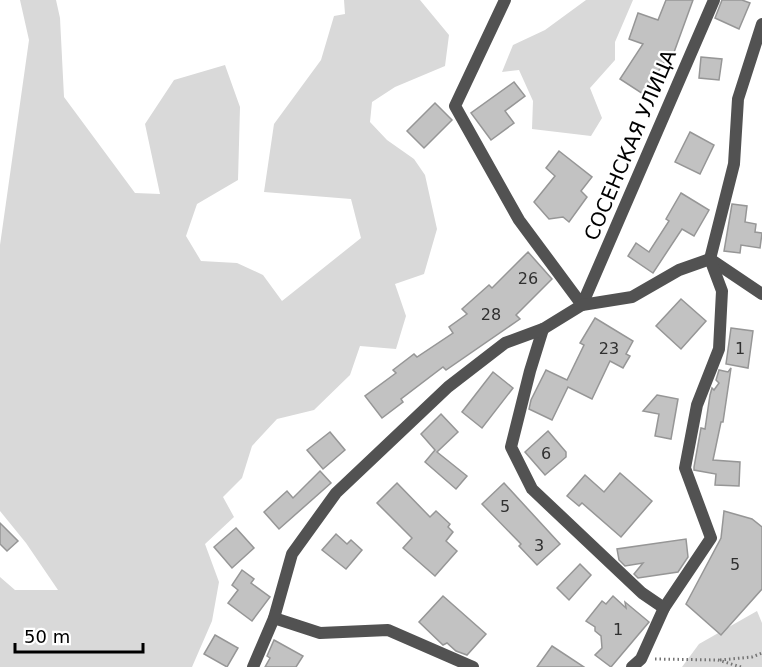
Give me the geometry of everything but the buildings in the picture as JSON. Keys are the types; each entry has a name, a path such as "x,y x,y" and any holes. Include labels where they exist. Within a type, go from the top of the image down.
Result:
{"street":[{"path":"505,0 455,106 519,220 582,305"},
{"name":"СОСЕНСКАЯ УЛИЦА","path":"582,305 714,0"},
{"path":"636,663 664,608 711,538 685,468 697,405 719,349 722,291 710,259 734,164 738,99 762,24"},
{"path":"253,667 274,618 292,554 336,493 448,387 505,343 543,329 582,305 632,297 679,270 710,259"},
{"path":"710,259 762,294"},
{"path":"543,329 511,447 532,489 642,593 664,608"},
{"path":"274,618 320,633 388,630 473,667"}],"path":[{"path":"636,663 718,660 752,657 762,653"},
{"path":"718,660 741,667"}],"shaded area":[{"path":"20,0 56,0 60,18 64,97 135,193 160,194 145,124 174,80 225,65 240,107 238,180 197,204 186,236 201,261 237,263 263,275 282,301 361,238 351,199 264,192 274,124 321,60 334,16 345,14 344,0 420,0 449,35 445,66 395,87 372,102 370,122 387,140 414,159 425,175 437,229 424,274 395,284 406,316 396,349 360,346 350,375 314,410 277,419 252,446 242,478 223,497 234,517 205,544 219,582 212,621 192,667 0,667 0,577 15,590 58,590 26,543 0,511 0,245 29,40"},
{"path":"586,0 633,0 615,42 615,60 590,88 602,118 591,136 532,129 533,101 519,70 502,72 513,45 545,30"},
{"path":"757,611 762,623 762,667 682,667 699,644"}]}
